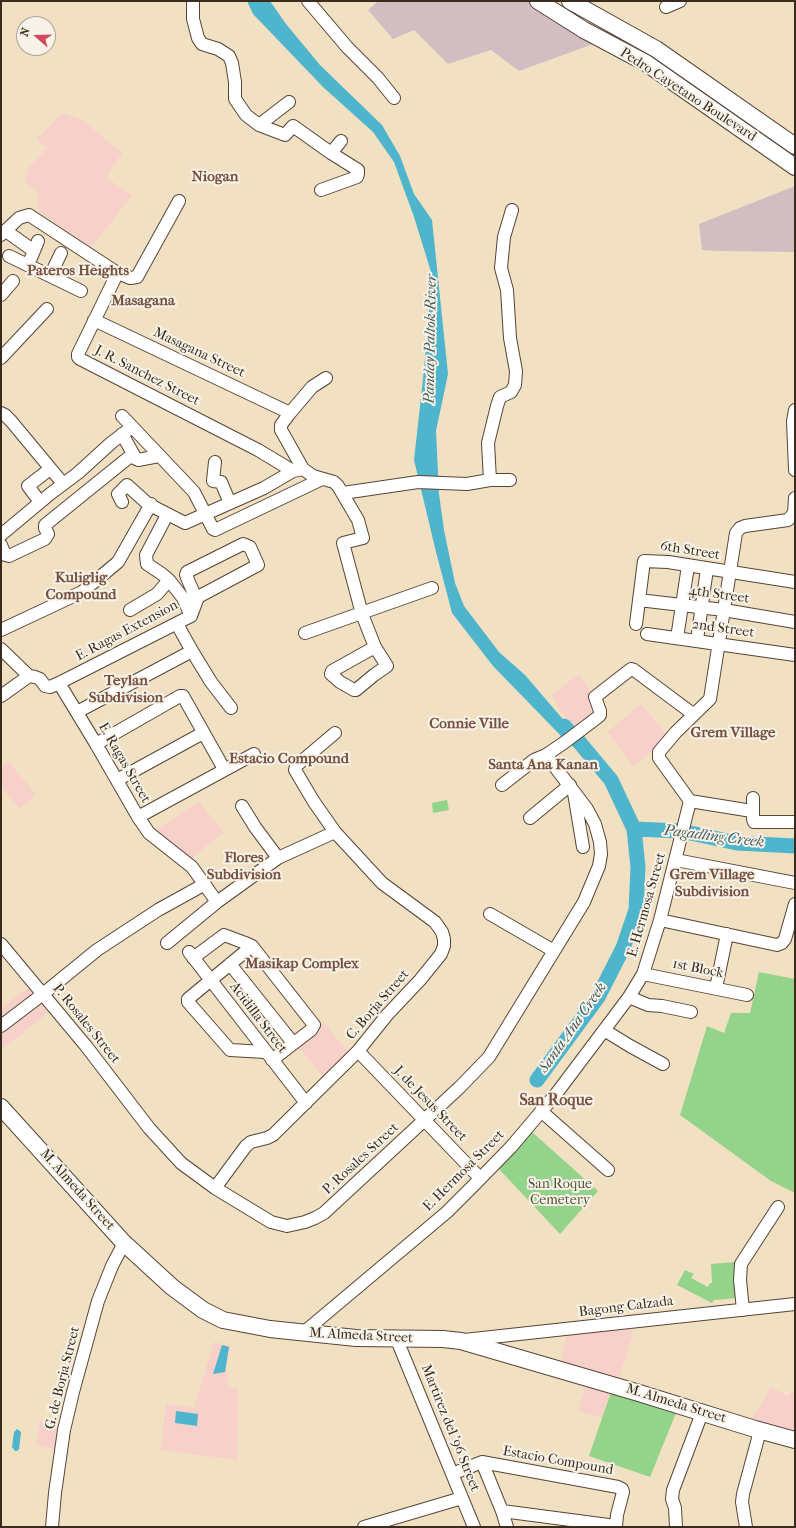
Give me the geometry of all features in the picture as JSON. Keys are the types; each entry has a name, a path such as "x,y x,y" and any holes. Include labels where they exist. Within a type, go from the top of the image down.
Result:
{"main road":[{"name":"Pedro Cayetano Boulevard","path":"538,1 584,30 646,63 795,167"},
{"name":"Pedro Cayetano Boulevard","path":"570,1 656,49 795,146"},
{"name":"M. Almeda Street","path":"1,1107 124,1243 172,1287 203,1310 223,1320 303,1334 397,1340 443,1339 461,1341 639,1393 760,1431 795,1440"}],"street":[{"path":"193,1 193,19 198,38 202,44 218,49 229,56 232,63 235,82 234,99 246,115 259,125 285,135 293,126 331,154 358,170 357,177 321,190"},
{"path":"308,1 347,47 378,78 394,98"},
{"path":"666,7 680,1"},
{"path":"259,125 289,102"},
{"path":"331,154 341,141"},
{"path":"29,265 36,246 3,233 19,218 29,215 116,272 130,278 137,277 179,201"},
{"path":"490,480 488,443 495,414 500,397 511,392 515,385 516,371 510,338 508,290 501,268 504,237 512,210"},
{"path":"50,276 61,253"},
{"path":"9,256 81,291"},
{"name":"J. R. Sanchez Street","path":"116,272 116,276 78,354 80,359 298,470 336,483 344,493"},
{"path":"1,295 13,281"},
{"path":"1,358 47,309"},
{"name":"Masagana Street","path":"94,320 290,413"},
{"path":"122,502 118,494 127,485 140,498 167,515 184,523 264,488 298,470 281,430 281,425 312,387 326,378"},
{"path":"795,410 792,421 795,470"},
{"path":"1,413 5,415 62,484"},
{"path":"122,416 194,492 213,529 217,530 322,479"},
{"path":"1,535 132,427"},
{"path":"122,434 136,459 138,460 159,456"},
{"path":"1,545 5,555 9,556 45,539 48,534 45,525 133,454"},
{"path":"215,462 213,481 221,482 230,503"},
{"path":"40,502 28,486 50,468"},
{"path":"375,647 362,614 343,543 363,538 358,520 344,493 418,482 467,484 490,480 510,480"},
{"path":"752,811 690,801 659,758 659,755 663,746 710,699 736,533 740,528 788,520 794,513 795,498"},
{"path":"1,630 82,592 118,562 151,504"},
{"name":"E. Ragas Extension","path":"59,683 177,624 190,616 183,598 169,580 146,564 146,555 167,515"},
{"path":"190,616 198,597 258,565 250,548 243,544 187,572 186,575 195,596 198,597"},
{"name":"6th Street","path":"636,624 644,561 648,560 795,582"},
{"path":"677,638 688,566"},
{"path":"697,640 707,569"},
{"path":"130,610 157,594 169,580"},
{"path":"305,633 432,588"},
{"name":"4th Street","path":"639,600 724,610 795,622"},
{"path":"177,624 211,682 231,708"},
{"name":"2nd Street","path":"647,634 719,643 795,655"},
{"path":"1,649 29,676"},
{"path":"77,712 192,651"},
{"path":"502,785 534,760 546,755 600,715 595,698 632,669 694,714"},
{"path":"1,696 29,676 35,676 40,679 45,686 50,687 59,683"},
{"name":"E. Ragas Street","path":"59,683 138,817 149,833 192,866 217,902"},
{"path":"96,744 180,696 185,698 224,769"},
{"path":"117,780 203,733"},
{"name":"C. Borja Street","path":"215,1188 246,1146 251,1142 273,1135 358,1051 387,1015 420,980 441,954 444,939 442,932 435,922 382,883 334,832 314,802 295,768 335,733"},
{"path":"138,817 254,754"},
{"name":"P. Rosales Street","path":"1,944 118,1087 149,1128 181,1163 215,1188 277,1224 287,1226 305,1222 324,1213 460,1087 489,1057 584,902 599,866 601,854 595,824 572,787 546,755"},
{"path":"530,818 572,787 583,847"},
{"path":"753,798 753,819 757,822 795,822"},
{"name":"E. Hermosa Street","path":"303,1334 447,1212 511,1147 556,1094 629,997 643,974 660,920 690,801"},
{"path":"242,806 255,827 278,858"},
{"path":"167,944 217,902 278,858 334,832"},
{"path":"676,860 795,884"},
{"path":"2,1025 97,950 158,910 205,884"},
{"path":"660,920 777,945 782,943 785,939 795,904"},
{"path":"490,914 554,951"},
{"path":"716,988 727,934"},
{"name":"Acidilla Street","path":"252,946 224,935 191,954 268,1056 306,1103"},
{"path":"252,946 314,1025 314,1027 293,1043 268,1056 230,1050 188,1002 190,996 252,946"},
{"path":"230,964 293,1043"},
{"name":"1st Block","path":"643,974 747,994"},
{"path":"629,997 648,1005 662,1006 691,1012"},
{"path":"604,1030 663,1064"},
{"name":"J. de Jesus Street","path":"358,1051 480,1178"},
{"path":"541,1111 608,1170"},
{"path":"742,1310 740,1275 741,1264 778,1207"},
{"name":"G. de Borja Street","path":"52,1527 64,1430 73,1392 98,1301 112,1266 124,1243"},
{"name":"Bagong Calzada","path":"461,1341 795,1304"},
{"name":"Martirez del '96 Street","path":"397,1340 474,1527"},
{"path":"676,1527 675,1508 672,1499 673,1490 702,1413"},
{"path":"746,1527 742,1502 743,1494 760,1431"},
{"path":"482,1462 507,1527"},
{"name":"Estacio Compound","path":"452,1474 482,1462 618,1486 623,1492 616,1526"},
{"path":"364,1527 462,1498"},
{"path":"502,1511 616,1526"}],"shaded area":[{"path":"378,1 527,1 568,28 596,43 519,71 491,50 448,64 414,30 393,39 368,10"},
{"path":"63,113 83,120 122,153 106,177 132,196 90,249 39,211 37,192 25,182 29,167 47,148 36,139"},
{"path":"795,186 795,252 702,250 699,224"},
{"path":"579,674 594,696 598,712 574,731 551,695"},
{"path":"641,704 667,735 663,741 633,767 608,732"},
{"path":"8,761 36,794 20,809 1,787 1,767"},
{"path":"199,802 224,832 188,861 149,834"},
{"path":"31,986 52,1010 1,1050 1,1008"},
{"path":"324,1022 351,1056 326,1080 297,1045"},
{"path":"632,1329 632,1337 618,1381 560,1364 568,1331"},
{"path":"214,1342 230,1346 226,1371 229,1388 238,1389 237,1460 161,1450 166,1404 194,1408"},
{"path":"586,1385 610,1392 602,1418 578,1411"},
{"path":"771,1387 788,1396 792,1390 795,1392 795,1432 751,1420"},
{"path":"40,1421 59,1424 55,1449 36,1446"}],"green space":[{"path":"447,800 449,810 433,813 432,803"},
{"path":"759,972 795,979 795,1193 771,1181 680,1115 707,1026 724,1033 731,1013 750,1013"},
{"name":"San Roque Cemetery","path":"532,1132 598,1191 560,1234 498,1168"},
{"path":"735,1262 738,1298 714,1300 712,1303 677,1285 685,1270 694,1274 691,1278 708,1287 710,1283 712,1283 711,1264"},
{"path":"611,1392 676,1413 650,1477 589,1456"}],"water":[{"name":"Panday Paltok River","path":"247,1 270,1 286,24 320,65 382,125 400,156 414,194 432,220 448,374 436,431 439,494 444,530 455,583 464,606 499,652 525,675 573,731 564,739 493,666 452,613 414,460 424,370 432,275 414,217 394,162 373,132 323,87 253,14"},
{"path":"222,1345 229,1347 225,1372 213,1374"},
{"path":"176,1411 198,1414 197,1426 175,1423"},
{"path":"17,1429 21,1432 19,1449 15,1451 12,1447 14,1432"}],"waterway":[{"name":"Santa Ana Creek","path":"537,1080 598,997 623,948 636,910 638,867 634,829 611,780 564,726"},
{"name":"Pagadling Creek","path":"634,829 681,831 737,843 795,846"}],"district":[{"name":"Niogan","path":"215,177"},
{"name":"Pateros Heights","path":"78,271"},
{"name":"Masagana","path":"143,301"},
{"name":"Kuliglig Compound","path":"81,586"},
{"name":"Teylan Subdivision","path":"126,690"},
{"name":"Connie Ville","path":"469,724"},
{"name":"Grem Village","path":"733,733"},
{"name":"Estacio Compound","path":"289,759"},
{"name":"Santa Ana Kanan","path":"543,765"},
{"name":"Flores Subdivision","path":"244,866"},
{"name":"Grem Village Subdivision","path":"712,884"},
{"name":"Masikap Complex","path":"302,964"},
{"name":"San Roque","path":"556,1101"}]}
